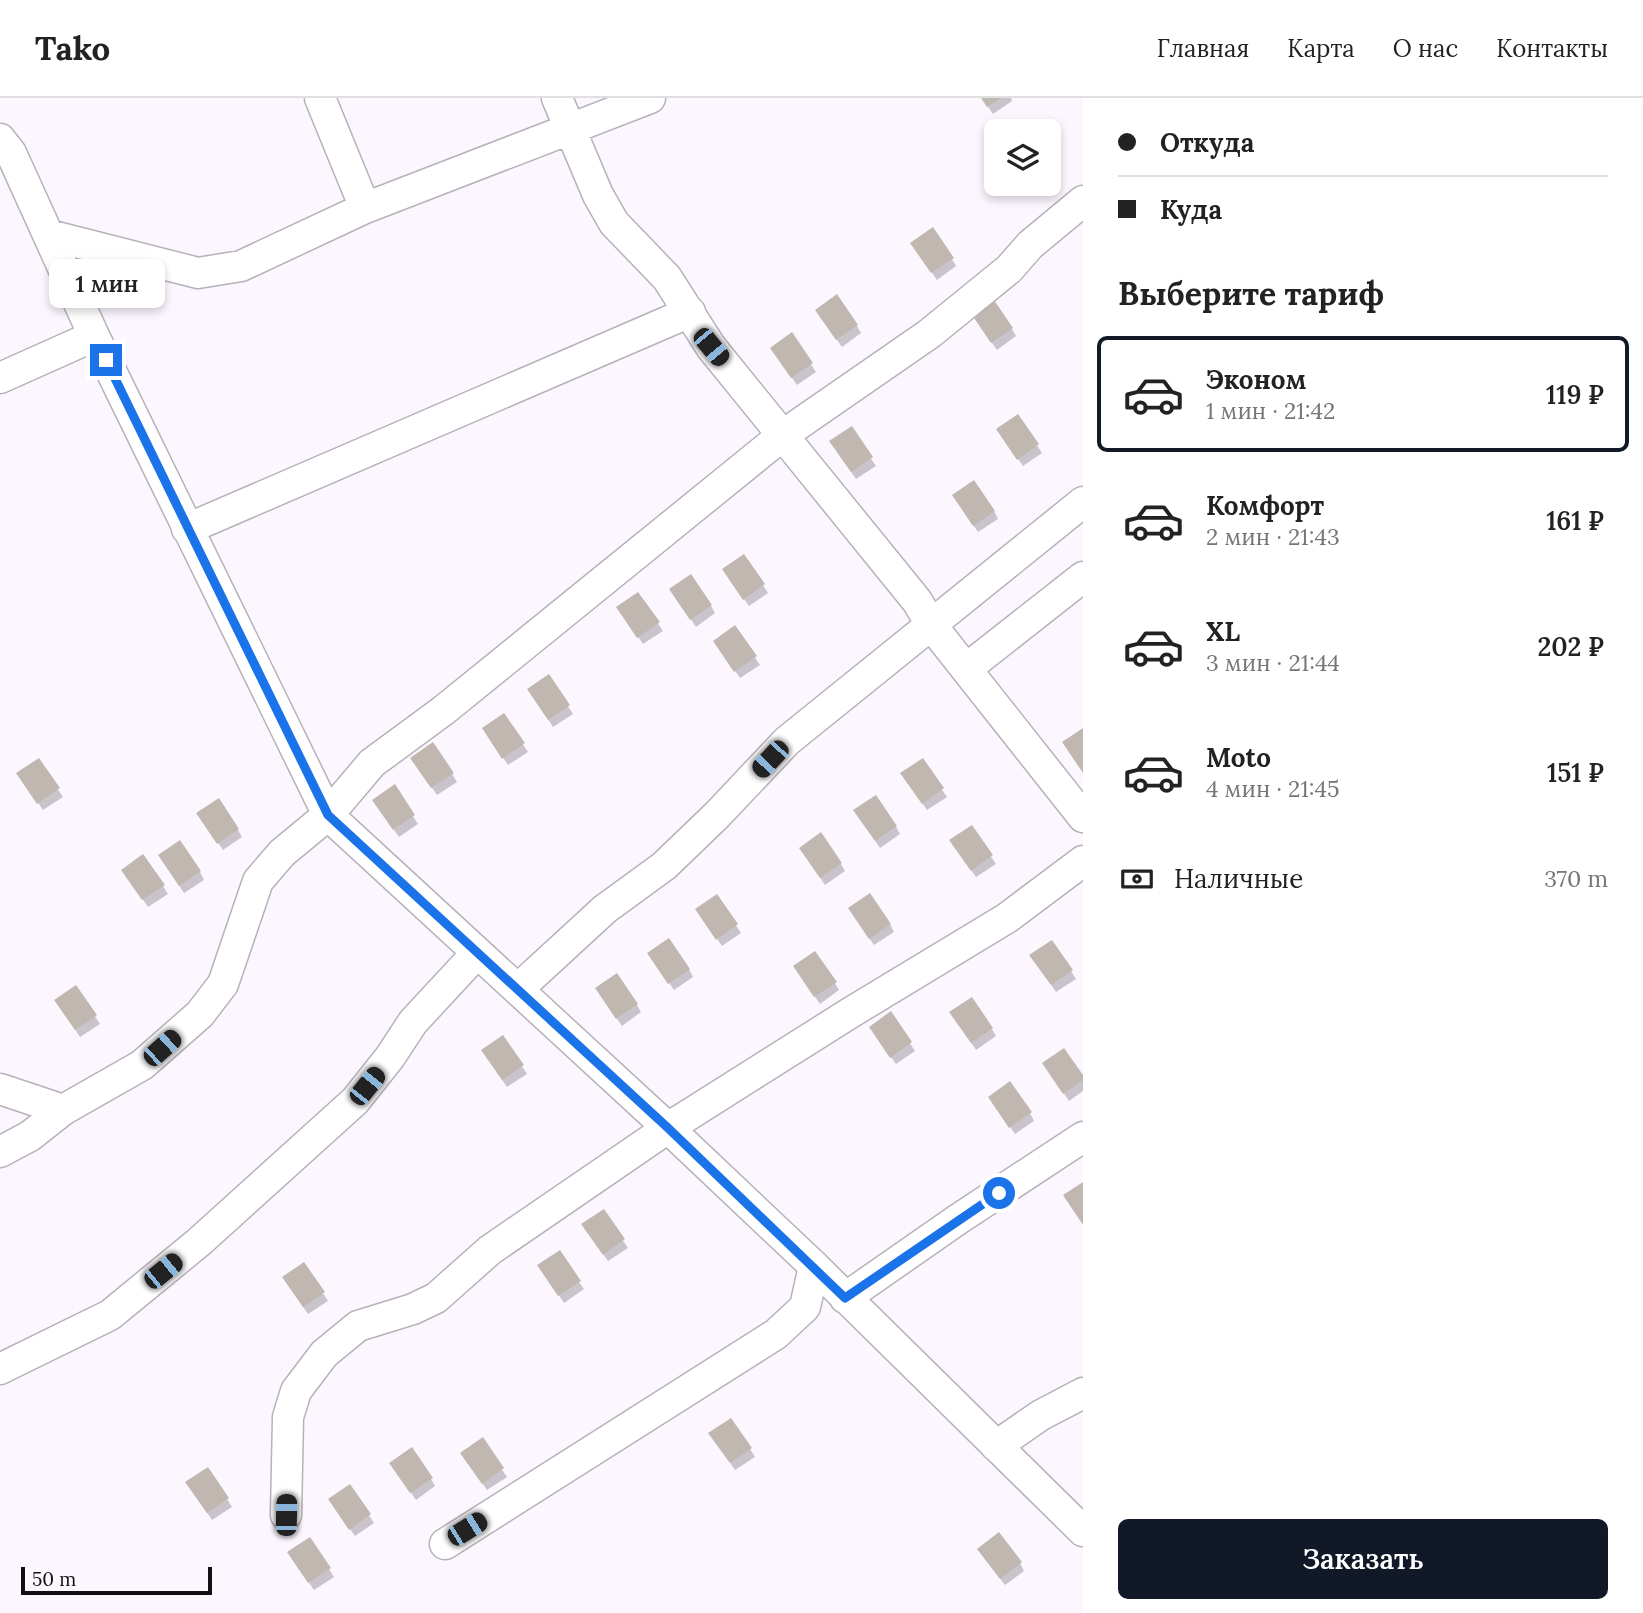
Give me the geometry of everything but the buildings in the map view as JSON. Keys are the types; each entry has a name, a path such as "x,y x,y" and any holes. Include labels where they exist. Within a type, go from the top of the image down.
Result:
{"street":[{"path":"320,98 365,208"},
{"path":"557,98 598,195 614,223 667,278 711,347 917,601 932,626 1083,817"},
{"path":"49,235 198,273 241,266 365,208 650,98"},
{"path":"0,139 11,153 94,336 328,815 814,1266 1083,1531"},
{"path":"0,1152 30,1136 63,1110 142,1065 200,1014 223,984 258,881 282,853 328,815 372,763 444,710 783,435 929,334 1009,269 1030,245 1083,201"},
{"path":"187,529 690,312"},
{"path":"0,378 94,336"},
{"path":"518,989 605,909 664,866 787,741 1083,502"},
{"path":"966,669 1083,577"},
{"path":"286,1515 288,1417 296,1391 324,1354 358,1326 413,1309 436,1298 490,1250 668,1128 1007,918 1083,861"},
{"path":"0,1369 110,1315 199,1242 355,1101 390,1057 413,1021 477,953"},
{"path":"0,1089 63,1110"},
{"path":"845,1298 957,1220 1083,1138"},
{"path":"445,1544 776,1334 805,1307 814,1266"},
{"path":"996,1446 1041,1415 1083,1392"}],"route":[{"path":"106,360 328,815 668,1128 845,1298 999,1193"}]}
